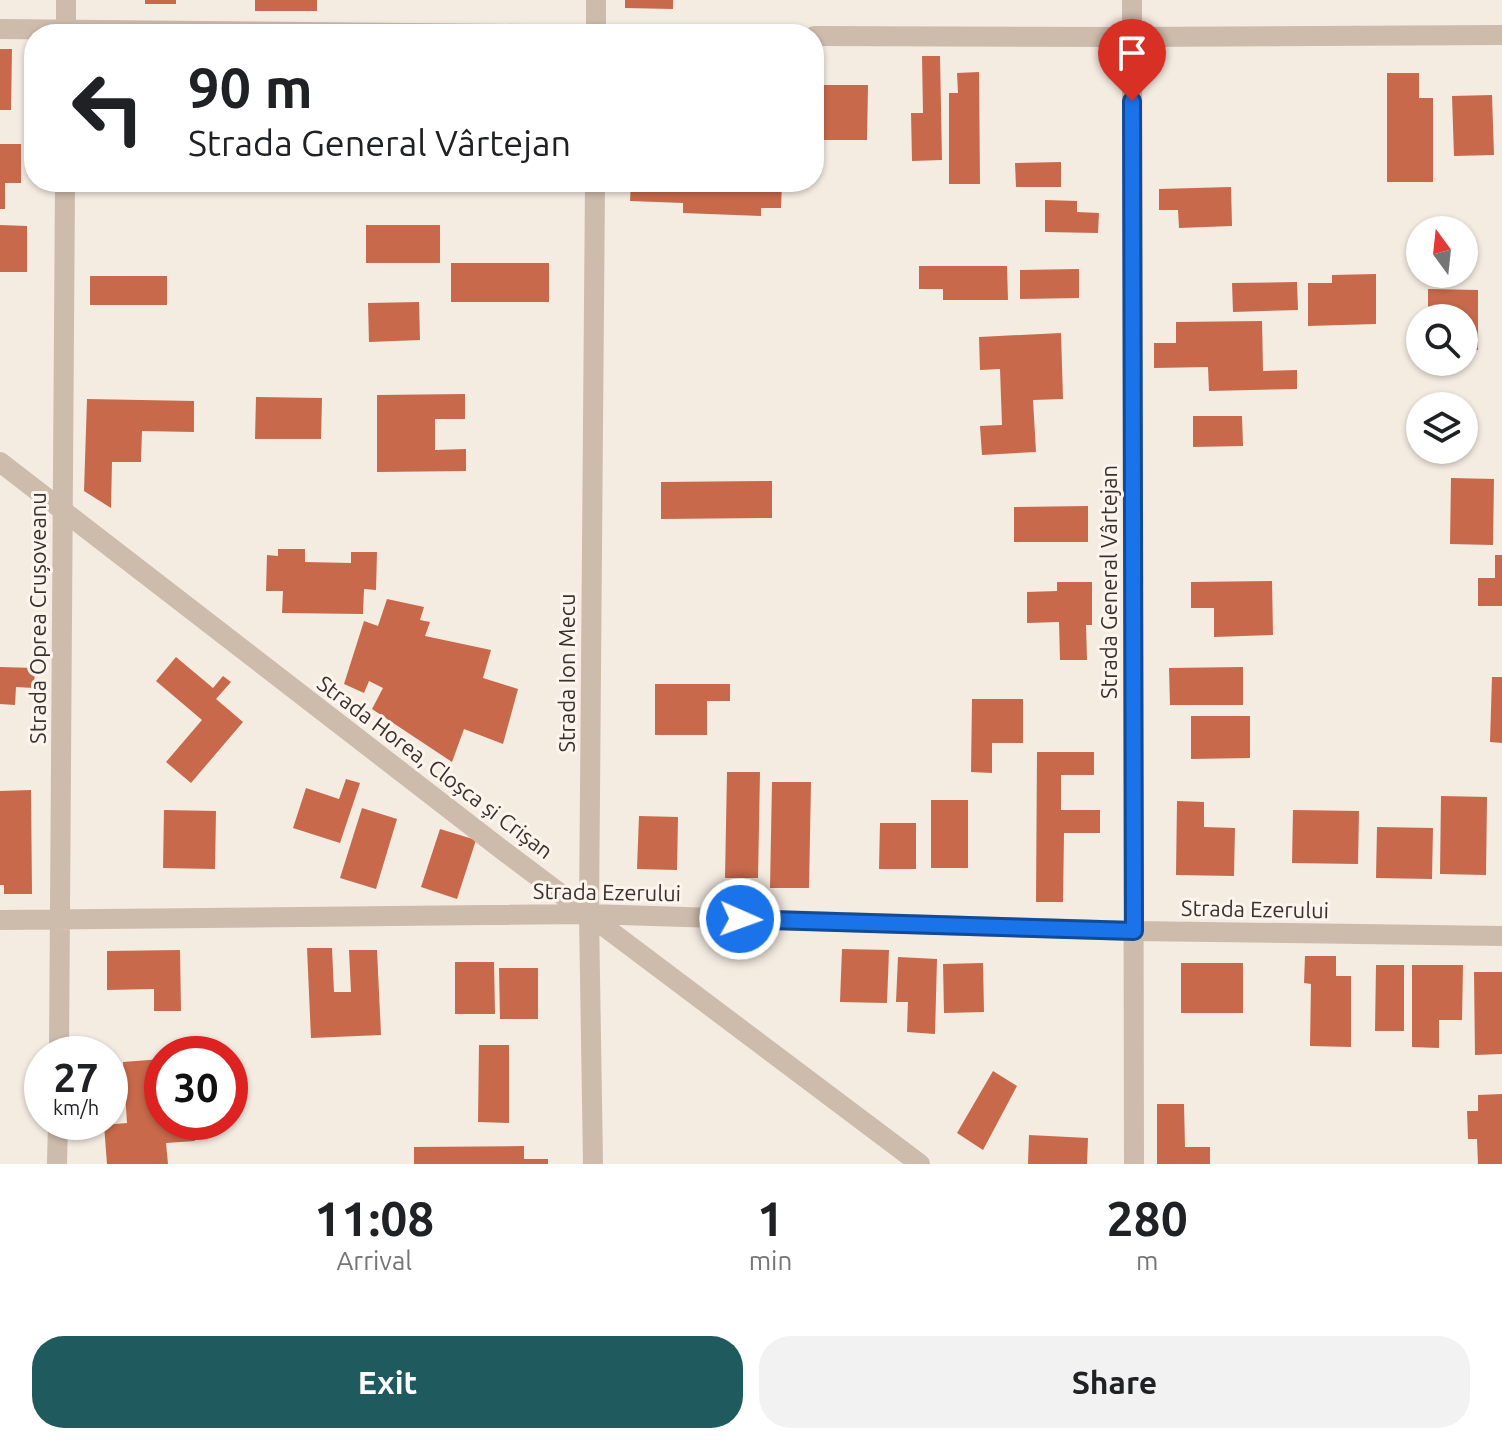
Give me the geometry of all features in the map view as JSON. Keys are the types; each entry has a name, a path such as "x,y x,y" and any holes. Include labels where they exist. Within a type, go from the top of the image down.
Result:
{"street":[{"path":"66,0 66,24"},
{"path":"596,0 596,24"},
{"name":"Strada General Vârtejan","path":"1132,0 1134,1164"},
{"path":"0,29 24,30"},
{"path":"824,36 1502,35"},
{"name":"Strada Oprea Crușoveanu","path":"59,1036 65,192"},
{"name":"Strada Ion Mecu","path":"593,1164 589,914 595,192"},
{"name":"Strada Horea, Cloșca și Crișan","path":"0,462 920,1164"},
{"name":"Strada Ezerului","path":"0,920 589,914 1134,931 1502,936"},
{"path":"57,1164 58,1140"}],"building":[{"path":"145,0 176,0 176,4 145,4"},
{"path":"255,0 317,0 317,11 255,11"},
{"path":"625,0 673,0 673,9 625,8"},
{"path":"0,49 12,49 11,110 0,110"},
{"path":"922,56 940,56 942,160 912,161 911,113 923,113"},
{"path":"979,72 980,184 949,184 949,93 958,93 957,73"},
{"path":"1387,73 1419,73 1419,98 1433,98 1433,182 1387,182"},
{"path":"824,85 868,85 867,140 824,140"},
{"path":"1492,95 1494,155 1454,156 1452,96"},
{"path":"0,144 21,144 21,183 5,183 5,209 0,209"},
{"path":"1061,162 1061,187 1016,187 1015,163"},
{"path":"1231,187 1232,226 1179,228 1178,210 1159,210 1159,189"},
{"path":"630,192 782,192 781,208 761,208 761,216 683,213 683,203 630,201"},
{"path":"1045,200 1077,201 1077,212 1099,213 1098,233 1045,232"},
{"path":"0,225 27,226 27,272 0,272"},
{"path":"366,225 440,225 440,263 366,263"},
{"path":"451,263 549,263 549,302 451,302"},
{"path":"919,266 1007,266 1008,300 943,300 943,289 919,289"},
{"path":"1079,269 1079,298 1020,299 1020,270"},
{"path":"1376,274 1376,324 1308,326 1308,283 1332,283 1332,275"},
{"path":"90,276 167,276 167,305 90,305"},
{"path":"1297,282 1298,310 1233,312 1232,283"},
{"path":"1428,289 1478,290 1478,304 1428,304"},
{"path":"419,302 420,340 369,342 368,303"},
{"path":"1262,321 1263,371 1297,370 1297,389 1209,391 1208,367 1154,368 1154,343 1176,343 1176,322"},
{"path":"1061,333 1063,399 1033,400 1036,452 982,455 980,426 1002,425 1000,369 980,370 979,337"},
{"path":"465,394 465,419 435,419 435,450 466,449 466,471 377,472 377,395"},
{"path":"256,397 322,398 321,439 255,439"},
{"path":"87,399 194,401 194,432 142,431 141,462 112,462 111,508 84,491"},
{"path":"1193,416 1242,416 1243,446 1193,447"},
{"path":"1451,478 1494,479 1493,545 1450,544"},
{"path":"772,481 772,518 661,519 661,482"},
{"path":"1088,506 1088,542 1014,542 1014,507"},
{"path":"278,549 305,549 305,562 351,563 351,552 377,552 376,590 364,589 363,614 282,613 283,591 266,591 267,555 278,556"},
{"path":"1495,555 1502,555 1502,606 1478,606 1478,578 1495,578"},
{"path":"1272,581 1273,635 1214,637 1214,608 1191,608 1191,582"},
{"path":"1057,582 1092,582 1092,625 1086,625 1087,660 1060,660 1059,622 1027,623 1027,592 1057,591"},
{"path":"387,599 424,607 420,620 430,622 425,636 491,650 483,678 518,689 503,744 464,729 452,762 372,709 383,688 369,681 364,693 344,684 364,621 378,626"},
{"path":"176,657 213,688 223,676 231,682 216,699 243,722 191,783 166,762 202,720 156,681"},
{"path":"0,667 35,668 34,688 16,687 15,705 0,704"},
{"path":"1243,667 1243,705 1170,705 1169,668"},
{"path":"1492,677 1502,677 1502,743 1490,742"},
{"path":"655,684 730,684 730,701 707,701 707,735 655,735"},
{"path":"972,699 1023,699 1023,743 992,743 992,773 971,772"},
{"path":"1191,716 1250,716 1250,758 1191,759"},
{"path":"1037,752 1094,752 1094,775 1061,775 1061,810 1100,810 1100,833 1064,833 1063,902 1036,902"},
{"path":"727,772 760,772 758,878 725,878"},
{"path":"346,779 360,783 340,843 293,828 306,788 339,799"},
{"path":"772,782 811,782 809,888 770,888"},
{"path":"31,790 32,894 4,894 4,885 0,885 0,791"},
{"path":"1441,796 1487,797 1486,875 1440,874"},
{"path":"931,800 968,800 968,868 931,868"},
{"path":"1177,801 1204,802 1204,827 1235,828 1234,876 1176,875"},
{"path":"362,808 397,819 376,889 340,878"},
{"path":"164,810 216,811 215,869 163,868"},
{"path":"1293,810 1359,811 1358,864 1292,863"},
{"path":"639,816 678,817 677,870 637,869"},
{"path":"880,823 916,823 916,869 879,869"},
{"path":"1377,827 1433,828 1432,879 1376,878"},
{"path":"440,829 476,840 457,899 421,887"},
{"path":"307,948 332,948 334,992 351,992 349,950 377,950 381,1035 311,1038"},
{"path":"842,949 889,950 887,1003 840,1002"},
{"path":"180,950 181,1011 154,1011 154,989 107,990 107,951"},
{"path":"1305,956 1336,956 1336,976 1351,976 1351,1047 1310,1046 1311,984 1304,983"},
{"path":"898,957 937,959 935,1034 907,1032 908,1002 896,1002"},
{"path":"455,962 494,962 495,1014 455,1014"},
{"path":"983,963 984,1012 944,1013 943,964"},
{"path":"1181,963 1243,963 1243,1013 1181,1013"},
{"path":"1376,965 1404,965 1404,1031 1375,1031"},
{"path":"1412,965 1463,965 1462,1020 1439,1020 1439,1048 1412,1047"},
{"path":"499,968 538,968 538,1019 500,1019"},
{"path":"1474,972 1502,972 1502,1054 1475,1055"},
{"path":"479,1045 509,1045 509,1123 478,1122"},
{"path":"144,1060 144,1140 195,1140 166,1143 168,1164 107,1164 105,1140 128,1140 128,1062"},
{"path":"993,1071 1017,1086 983,1150 957,1133"},
{"path":"1502,1094 1502,1164 1478,1164 1477,1139 1468,1139 1467,1111 1478,1111 1478,1095"},
{"path":"1157,1104 1184,1104 1185,1147 1210,1147 1210,1164 1157,1164"},
{"path":"1029,1135 1088,1138 1087,1164 1028,1164"},
{"path":"524,1146 524,1159 548,1159 548,1164 414,1164 414,1147"}],"route":[{"path":"740,919 1134,931 1132,101"}]}
